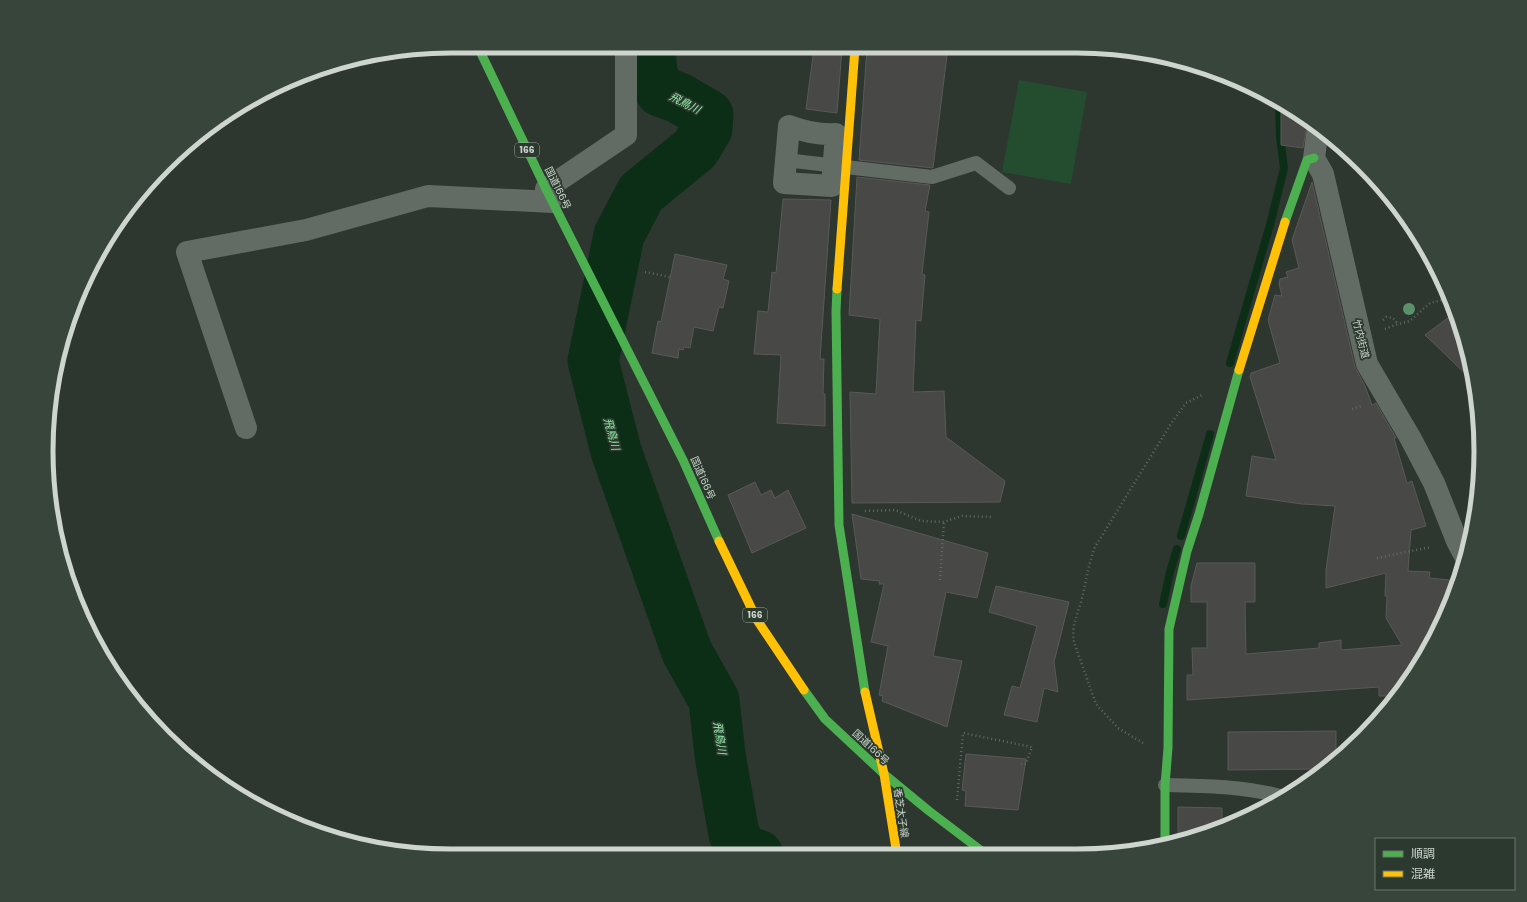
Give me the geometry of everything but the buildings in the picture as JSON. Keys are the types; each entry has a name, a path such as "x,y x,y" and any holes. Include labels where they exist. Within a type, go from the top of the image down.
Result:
{"main road":[{"name":"国道166号","path":"481,53 549,196 683,460 724,552 757,620 791,673 825,719 884,774 929,811 979,849"},
{"name":"香芝太子線","path":"854,53 840,166 836,311 838,525 849,582 864,688 884,774 896,849"},
{"path":"1165,838 1165,785 1168,748 1169,629 1187,551 1199,514 1233,390 1292,199 1307,160 1314,158"}],"street":[{"path":"246,428 187,252 306,230 428,196 549,196 626,135 626,53"},
{"path":"1314,158 1317,134"},
{"name":"竹内街道","path":"1314,158 1323,174 1367,364 1408,432 1431,477 1461,548"}],"lane":[{"path":"794,161 932,178 976,163 1009,188"},
{"path":"1165,785 1217,786 1264,791 1277,795"}],"path":[{"path":"645,272 670,277"},
{"path":"1398,324 1410,321 1430,303 1444,300"},
{"path":"1168,748 1148,746 1136,740 1118,728 1096,704 1074,642 1072,631 1081,601 1090,559 1095,547 1172,422 1186,403 1210,391 1233,390"},
{"path":"838,511 895,510 921,521 944,522 962,516 992,517"},
{"path":"940,580 944,522"},
{"path":"1377,558 1460,552"},
{"path":"952,828 956,808 963,733 1032,747 1026,764 1019,764"}],"green space":[{"path":"1019,80 1087,92 1071,184 1002,172"}],"waterway":[{"name":"飛鳥川","path":"650,53 652,74 660,91 679,98 708,115 707,129 695,149 641,193 619,235 593,361 616,451 687,652 714,700 720,755 734,834 742,849"},
{"path":"1230,363 1271,221 1284,168 1280,137 1279,109"},
{"path":"1181,536 1210,434"},
{"path":"1163,604 1177,549"}],"traffic: fast":[{"path":"481,53 546,189 683,460 719,541"},
{"path":"1285,222 1307,160 1314,158"},
{"path":"837,289 839,525 865,692"},
{"path":"1165,838 1165,785 1168,748 1169,629 1187,551 1199,514 1239,370"},
{"path":"804,690 825,719 884,774 979,849"}],"traffic: slow":[{"path":"837,289 855,53"},
{"path":"1239,370 1285,222"},
{"path":"719,541 757,620 804,690"},
{"path":"865,692 884,774 896,849"}]}
